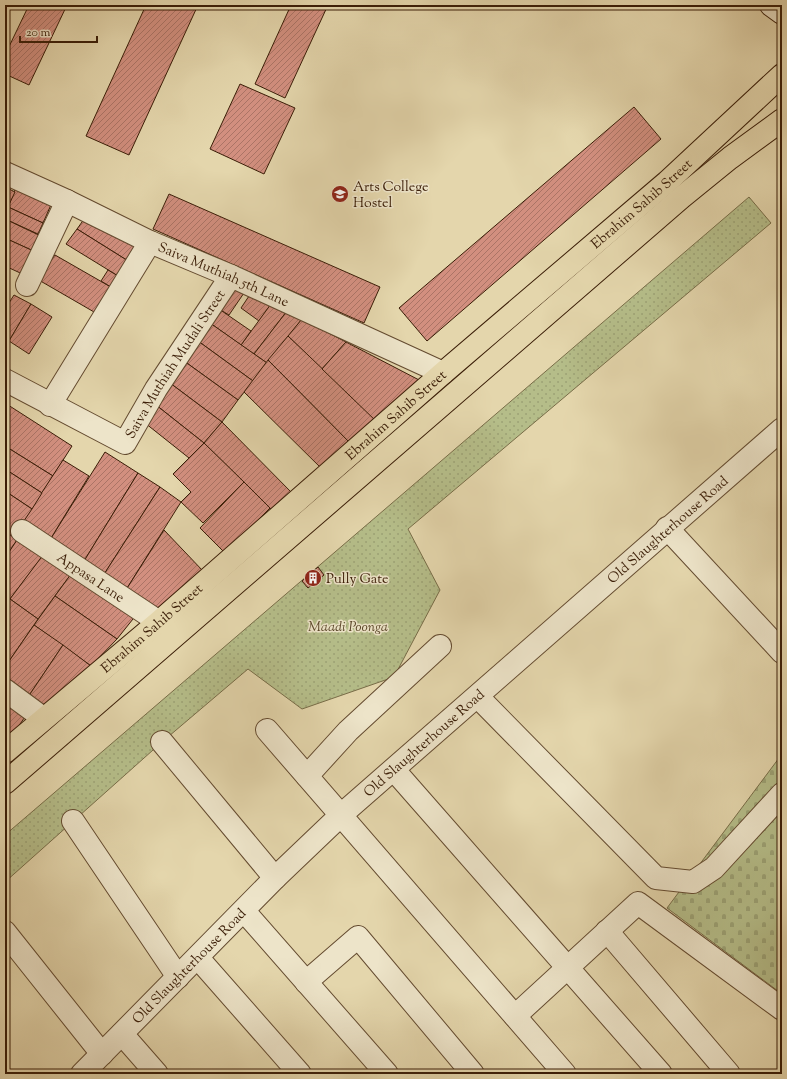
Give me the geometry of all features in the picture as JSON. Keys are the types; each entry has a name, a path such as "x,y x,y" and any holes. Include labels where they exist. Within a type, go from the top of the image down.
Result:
{"main road":[{"name":"Ebrahim Sahib Street","path":"5,752 43,718 159,622 443,373 667,182 782,75"},
{"name":"Ebrahim Sahib Street","path":"5,783 682,197 730,158 782,120"}],"street":[{"path":"771,5 782,13"},
{"name":"Saiva Muthiah 5th Lane","path":"5,173 67,201 150,242 231,276 443,373"},
{"path":"27,285 67,201"},
{"path":"50,405 150,242"},
{"name":"Saiva Muthiah Mudali Street","path":"5,380 50,405 125,443 156,389 231,276"},
{"name":"Old Slaughterhouse Road","path":"82,1074 198,958 275,878 341,815 394,770 667,528 780,436"},
{"path":"667,528 782,652"},
{"name":"Appasa Lane","path":"22,531 159,622"},
{"path":"307,776 348,731 440,646"},
{"path":"5,690 43,718"},
{"path":"478,696 656,878 692,882 714,868 782,794"},
{"path":"268,730 566,1074"},
{"path":"162,742 275,878"},
{"path":"394,770 661,1074"},
{"path":"73,821 178,977"},
{"path":"515,1016 638,903 782,1009"},
{"path":"244,911 387,1074"},
{"path":"607,931 729,1074"},
{"path":"5,932 102,1054"},
{"path":"306,982 358,937 472,1074"},
{"path":"198,958 300,1074"},
{"path":"122,1034 157,1074"}],"green space":[{"name":"Maadi Poonga","path":"749,197 771,223 408,529 440,590 394,677 302,709 248,669 162,742 5,882 5,835"},
{"path":"782,754 782,994 667,908"}],"building":[{"path":"29,5 67,5 29,85 5,74 5,55"},
{"path":"146,5 198,5 129,155 86,136"},
{"path":"291,5 328,5 285,98 255,84"},
{"path":"240,84 295,108 264,174 210,149"},
{"path":"634,107 661,139 427,341 399,308"},
{"path":"18,182 54,198 43,223 8,207"},
{"path":"5,187 15,192 5,213"},
{"path":"169,194 380,287 364,323 153,229"},
{"path":"8,207 43,223 38,234 5,219 5,213"},
{"path":"87,215 143,248 133,264 77,229"},
{"path":"5,219 47,239 40,254 5,238"},
{"path":"77,229 133,264 123,279 66,244"},
{"path":"5,238 40,254 29,277 5,266"},
{"path":"55,255 116,290 101,316 37,279"},
{"path":"108,270 123,279 116,290 101,281"},
{"path":"235,285 246,290 229,315 219,309"},
{"path":"251,293 271,304 259,321 241,308"},
{"path":"14,295 31,304 9,341 5,339 5,309"},
{"path":"31,304 52,317 29,354 9,341"},
{"path":"271,304 287,311 254,354 241,345"},
{"path":"219,309 251,331 241,345 210,323"},
{"path":"287,311 302,319 267,363 254,354"},
{"path":"302,319 346,342 322,369 288,336"},
{"path":"210,323 267,363 253,381 198,341"},
{"path":"288,336 374,418 350,443 268,360"},
{"path":"198,341 253,381 238,400 184,361"},
{"path":"346,342 421,381 378,423 322,369"},
{"path":"268,360 350,443 323,470 244,392"},
{"path":"184,361 238,400 222,422 170,383"},
{"path":"170,383 222,422 204,443 156,405"},
{"path":"5,403 72,446 53,476 5,446"},
{"path":"156,405 204,443 189,458 145,423"},
{"path":"222,422 292,493 273,511 204,443"},
{"path":"204,443 244,482 203,523 181,502 191,492 173,474"},
{"path":"5,446 53,476 42,493 5,469"},
{"path":"105,452 138,473 81,566 48,543"},
{"path":"63,460 89,476 48,543 20,526"},
{"path":"5,469 42,493 32,509 5,491"},
{"path":"138,473 160,487 101,579 81,566"},
{"path":"244,482 270,508 225,553 200,528"},
{"path":"160,487 181,502 124,593 101,579"},
{"path":"5,491 32,509 13,537 5,531"},
{"path":"164,530 203,571 155,612 124,593"},
{"path":"5,531 17,540 5,558"},
{"path":"17,540 42,557 10,599 5,596 5,558"},
{"path":"46,551 74,570 38,619 10,599"},
{"name":"Pully Gate","path":"318,567 324,575 308,588 302,581"},
{"path":"74,570 137,614 117,639 55,596"},
{"path":"5,596 10,599 5,607"},
{"path":"55,596 117,639 91,666 34,625"},
{"path":"10,599 38,619 5,667 5,607"},
{"path":"34,625 63,645 28,697 5,681 5,667"},
{"path":"63,645 91,666 42,707 28,697"},
{"path":"10,698 29,711 18,727 5,737 5,705"}],"place":[{"name":"Arts College Hostel","path":"340,194"},
{"name":"Pully Gate","path":"313,578"}]}
